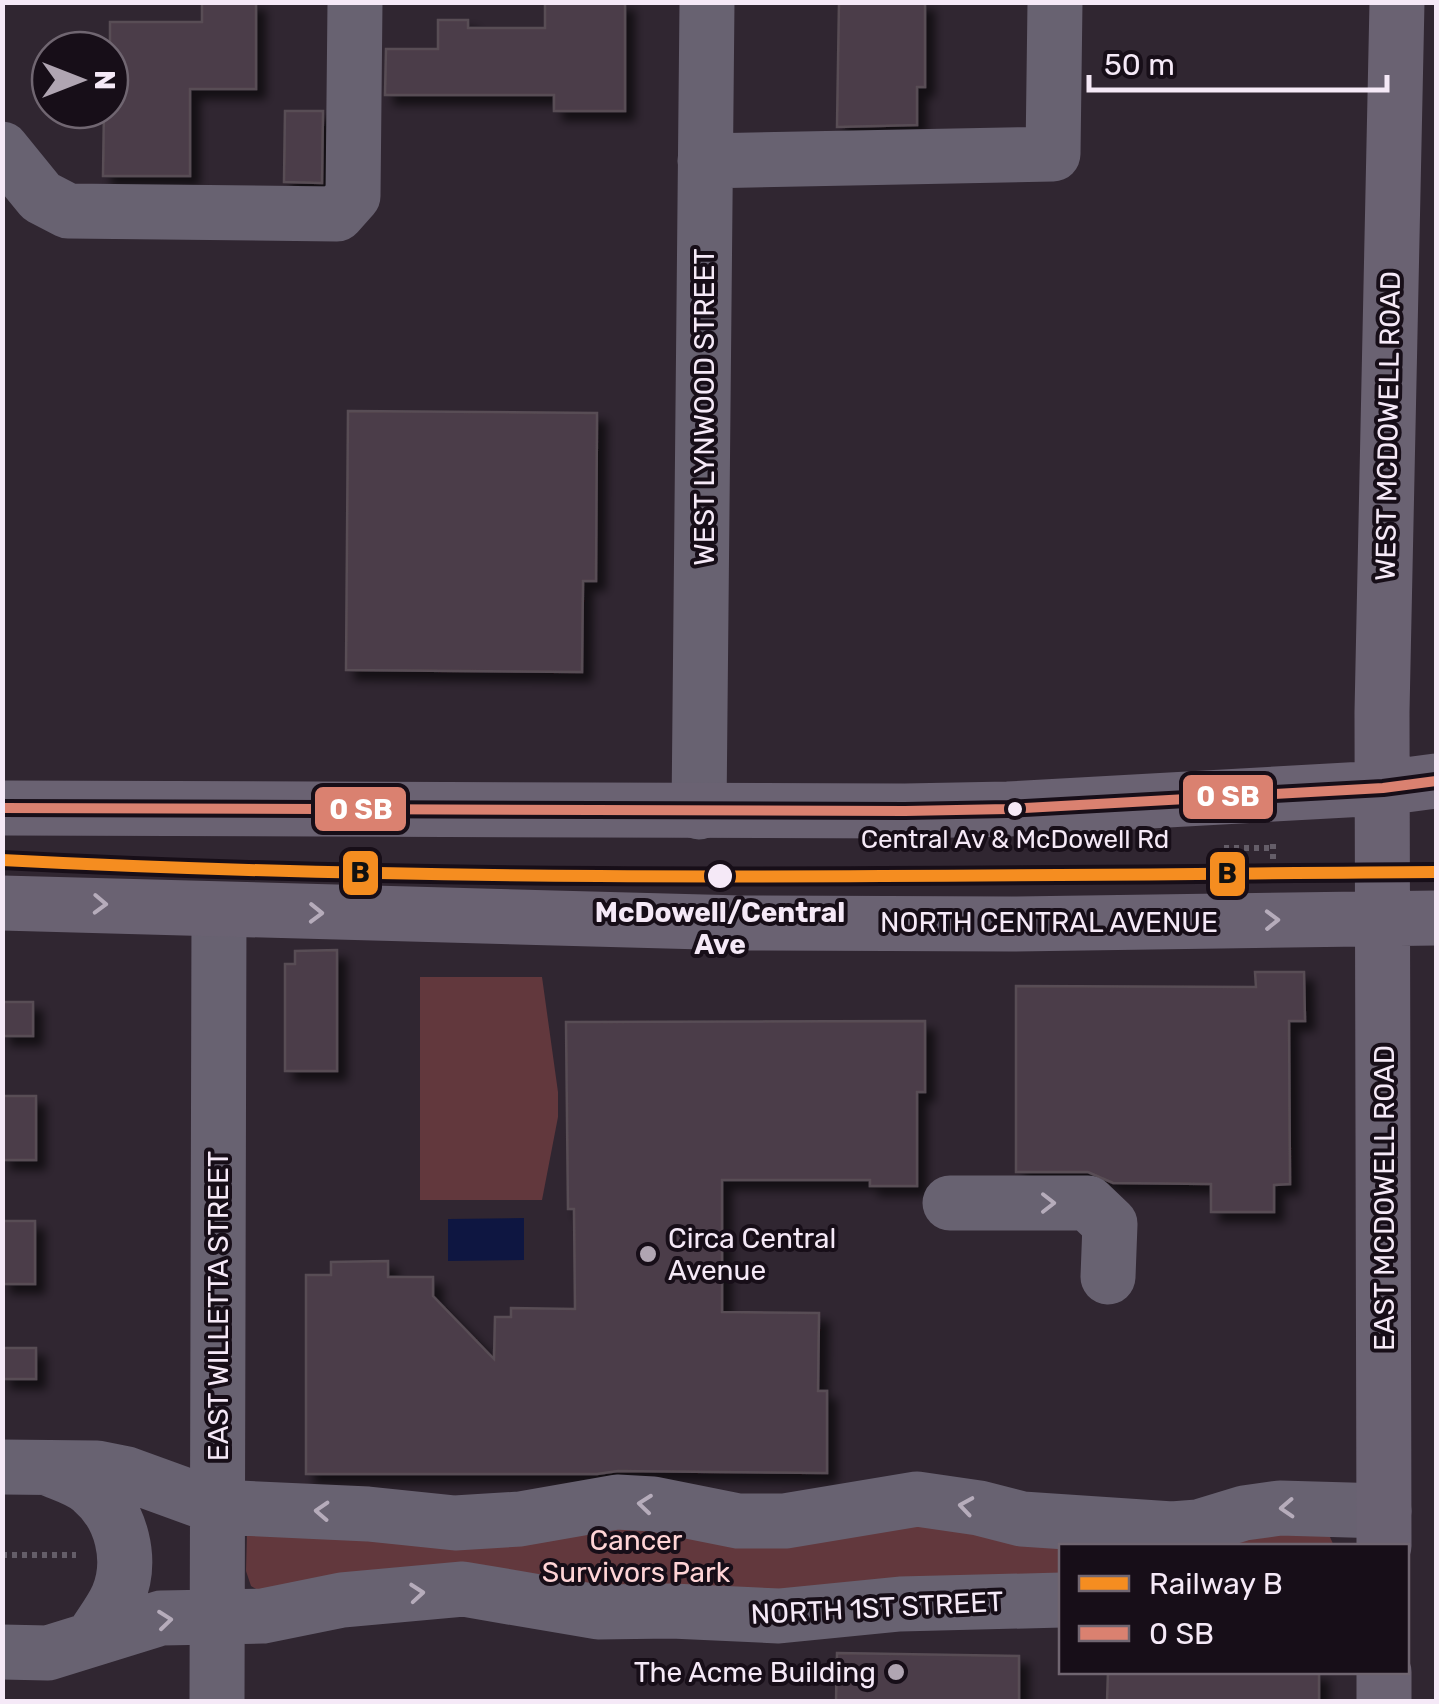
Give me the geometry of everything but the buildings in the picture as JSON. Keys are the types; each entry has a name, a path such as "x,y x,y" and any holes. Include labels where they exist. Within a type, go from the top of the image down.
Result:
{"main road":[{"name":"WEST MCDOWELL ROAD","path":"1382,849 1397,2"},
{"path":"2,808 699,812 1008,809 1382,788 1436,781"},
{"name":"EAST MCDOWELL ROAD","path":"1382,849 1384,1529"},
{"name":"NORTH CENTRAL AVENUE","path":"2,903 741,924 1436,918"},
{"path":"1384,1674 1384,1702"}],"street":[{"path":"2,149 41,197 68,210 336,214 353,196 355,2"},
{"name":"WEST LYNWOOD STREET","path":"699,812 707,2"},
{"path":"705,161 1054,154 1055,2"},
{"name":"EAST WILLETTA STREET","path":"217,1702 219,911"},
{"path":"950,1203 1088,1203 1110,1224 1108,1277"},
{"path":"24,1467 97,1468 127,1474 218,1506 456,1523 520,1519 617,1502 653,1504 738,1521 784,1521 917,1500 979,1508 1022,1519 1172,1538 1244,1513 1280,1508 1384,1529"},
{"path":"24,1467 90,1487 112,1511 123,1542 125,1571 117,1598 93,1637"},
{"name":"NORTH 1ST STREET","path":"2,1652 48,1653 161,1618 263,1616 342,1600 463,1588 598,1612 779,1616 900,1604 1059,1600"}],"path":[{"path":"1273,843 1273,866"},
{"path":"2,1555 89,1555"}],"green space":[{"path":"420,977 542,977 558,1117 542,1200 420,1200"},
{"name":"Cancer Survivors Park","path":"851,1524 1326,1528 1333,1544 1059,1544 1059,1581 804,1601 263,1593 251,1586 246,1571 247,1533"}],"shaded area":[{"path":"524,1218 524,1260 448,1261 448,1219"}],"rail line":[{"name":"B","path":"2,860 540,876 1436,872"}],"transit line":[{"path":"2,808 905,811 1383,788 1436,781"}],"place":[{"name":"Central Av & McDowell Rd","path":"1015,809"},
{"name":"McDowell/Central Ave","path":"720,876"},
{"name":"Circa Central Avenue","path":"648,1254"},
{"name":"The Acme Building","path":"896,1672"}]}
